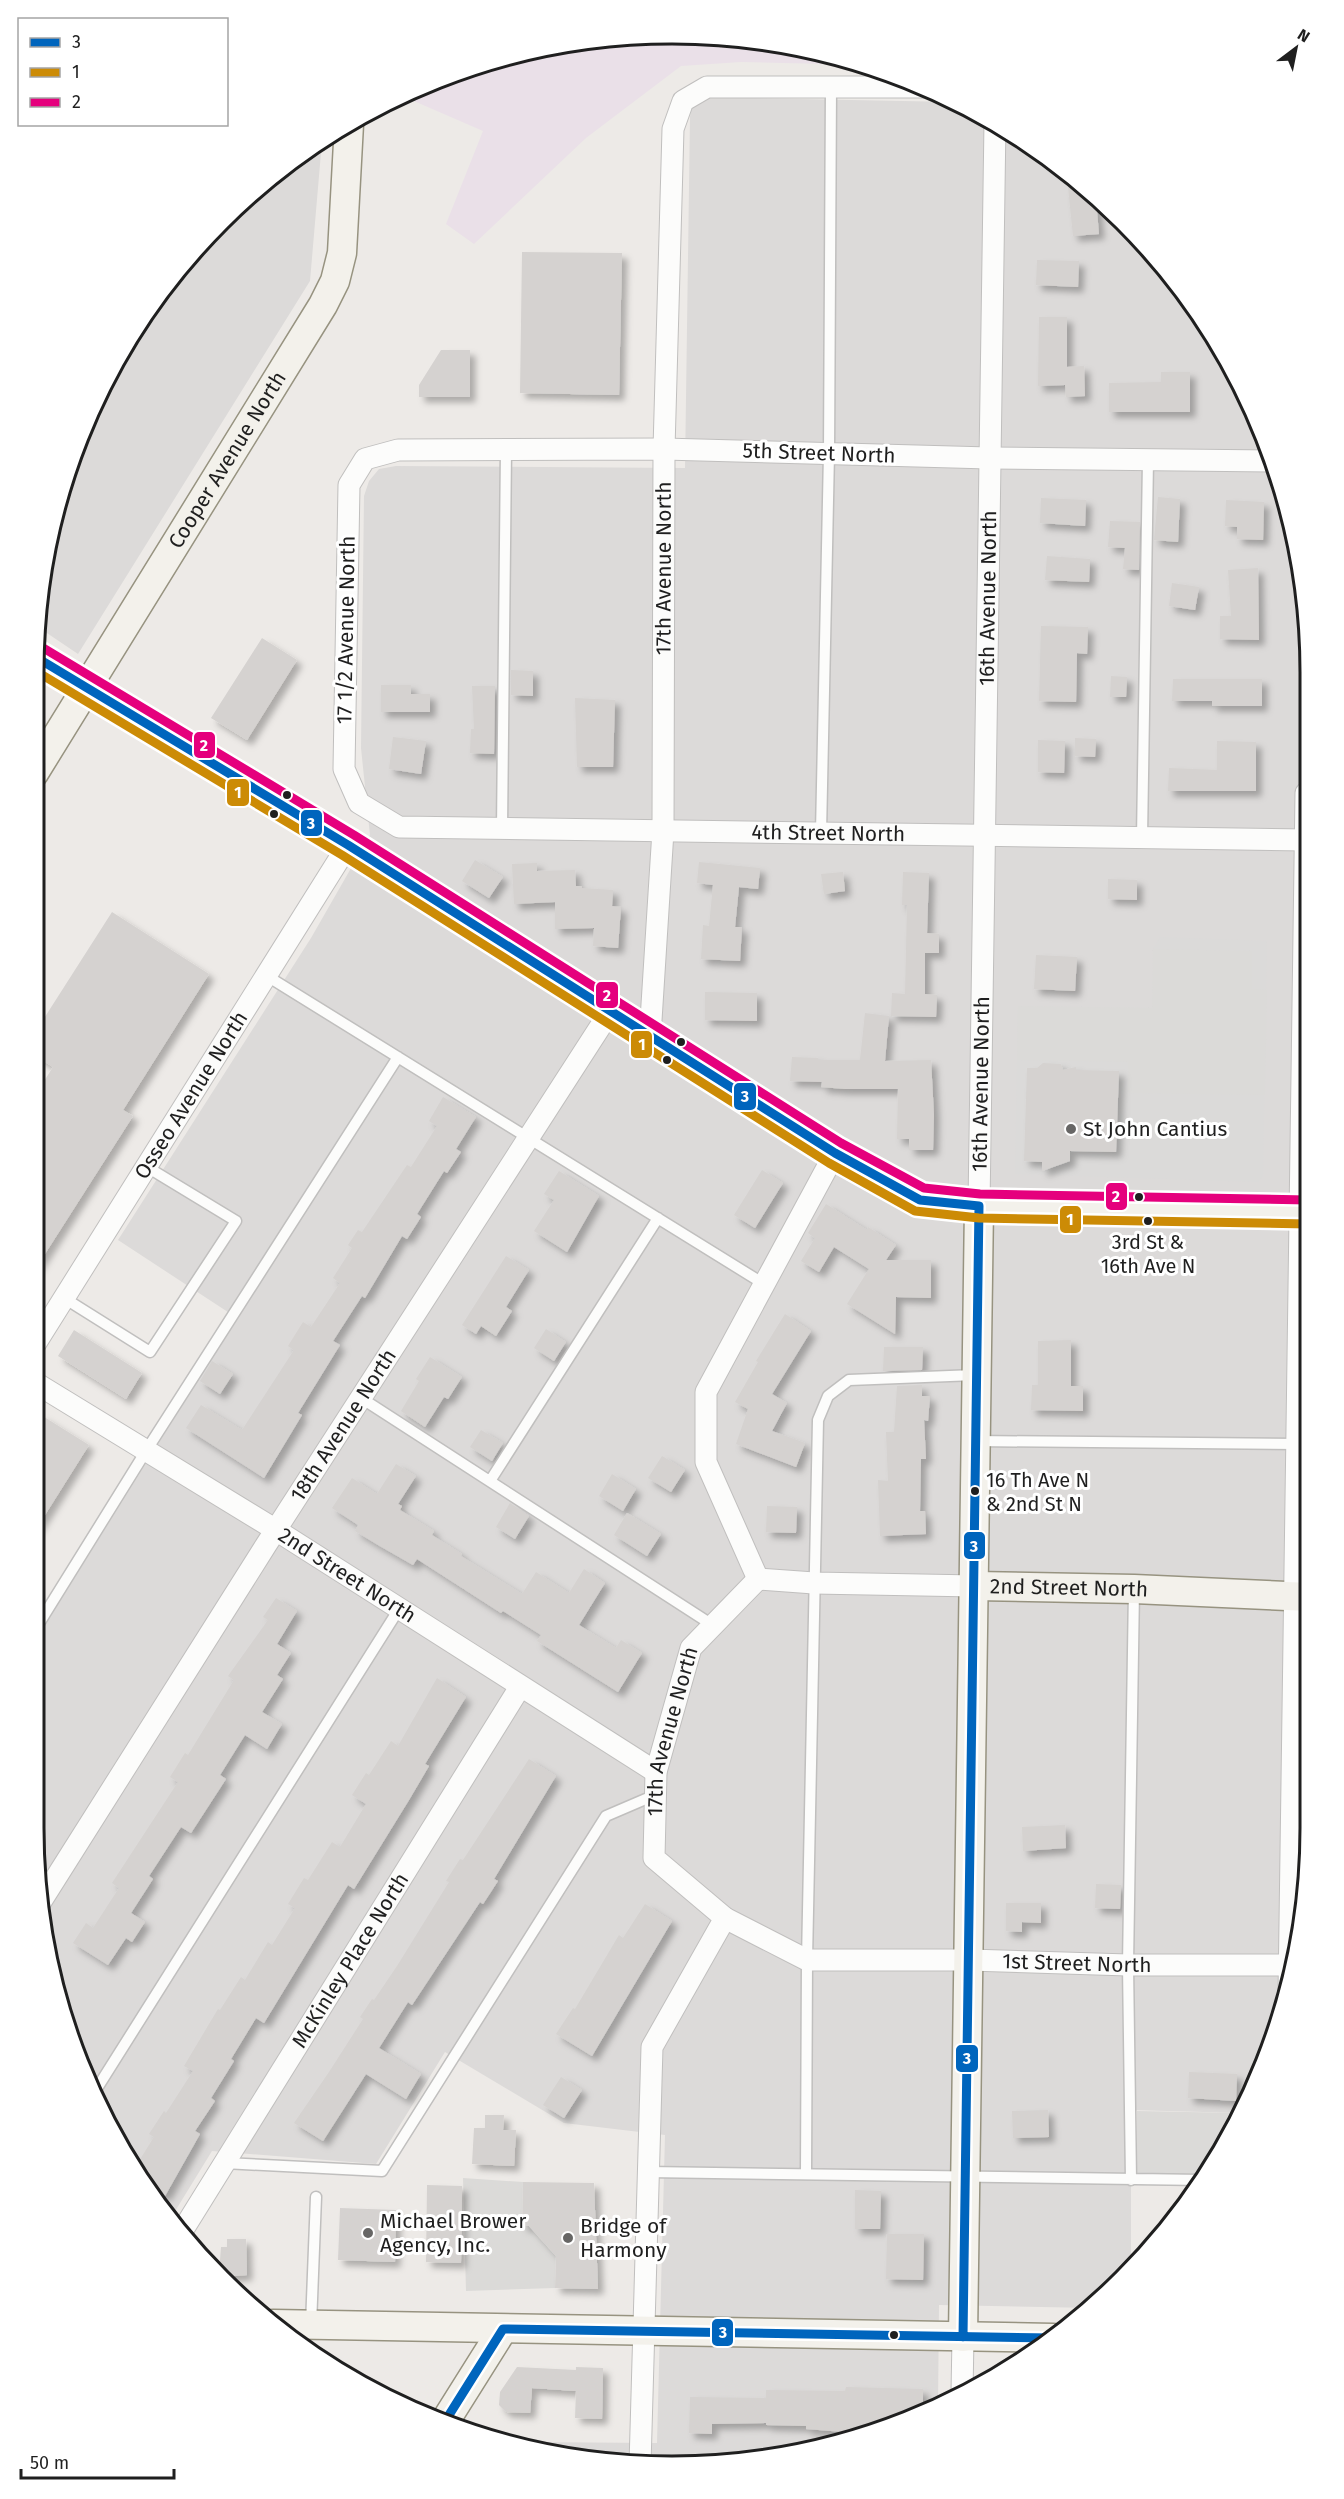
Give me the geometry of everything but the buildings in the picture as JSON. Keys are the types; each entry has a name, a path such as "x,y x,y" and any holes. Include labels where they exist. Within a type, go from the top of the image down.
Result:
{"street":[{"name":"17th Avenue North","path":"650,1036 663,831 663,448 674,129 683,101 707,87 831,87"},
{"path":"831,87 902,87"},
{"name":"16th Avenue North","path":"963,2337 985,836 988,458 995,133"},
{"name":"Cooper Avenue North","path":"44,757 323,305 335,281 342,253 348,134"},
{"name":"5th Street North","path":"365,459 398,450 663,448 988,458 1264,461"},
{"name":"17 1/2 Avenue North","path":"359,802 344,769 348,509 349,485 365,459"},
{"path":"44,663 348,845 835,1153 920,1200 979,1206 1300,1212"},
{"name":"4th Street North","path":"359,802 399,828 1300,840"},
{"name":"Osseo Avenue North","path":"44,1330 348,845"},
{"name":"18th Avenue North","path":"47,1891 276,1530 611,1011"},
{"path":"758,1578 706,1462 706,1392 835,1153"},
{"path":"1300,1345 1297,1444 1300,1536"},
{"name":"2nd Street North","path":"44,1389 276,1530 656,1773"},
{"name":"17th Avenue North","path":"725,1918 654,1858 656,1773 691,1648 758,1578"},
{"name":"2nd Street North","path":"758,1578 814,1582 1134,1589 1300,1597"},
{"path":"1292,1926 1300,1664"},
{"name":"McKinley Place North","path":"186,2225 520,1687"},
{"path":"640,2454 652,2047 725,1918"},
{"name":"1st Street North","path":"725,1918 807,1960 1285,1965"},
{"path":"287,2324 1038,2338"},
{"path":"449,2415 503,2329"},
{"path":"962,2384 963,2337"}],"lane":[{"path":"821,833 830,453 831,87"},
{"path":"502,829 506,449"},
{"path":"1142,838 1148,459"},
{"path":"267,976 764,1284"},
{"path":"44,1615 146,1451 398,1057"},
{"path":"64,1298 150,1352 236,1221 147,1167"},
{"path":"490,1481 658,1218"},
{"path":"806,2174 807,1960 818,1420 828,1396 849,1380 977,1375"},
{"path":"361,1398 714,1626"},
{"path":"976,1441 1297,1444"},
{"path":"1131,2180 1128,1965 1134,1589"},
{"path":"99,2085 399,1609"},
{"path":"225,2163 382,2171 606,1816 655,1795"},
{"path":"648,2172 1192,2180"},
{"path":"311,2325 316,2196"}],"shaded area":[{"path":"631,45 713,45 754,49 831,64 741,62 681,66 586,138 474,244 446,224 483,131 411,100 470,77 509,65 590,49"},
{"path":"702,97 936,102 1021,149 1086,199 1145,258 1171,289 1195,323 1236,394 1267,470 1279,509 1295,590 1300,672 1300,1827 1295,1909 1288,1950 1279,1990 1253,2068 1232,2113 1131,2110 1131,2255 1116,2271 1077,2308 939,2305 938,2396 913,2408 835,2434 795,2443 754,2450 672,2456 590,2450 545,2442 657,2443 665,2135 564,2123 445,2052 376,2164 212,2151 175,2212 173,2210 128,2141 91,2068 65,1990 56,1950 45,1868 44,1626 237,1318 118,1240 311,938 370,835 361,748 364,496 369,481 379,469 396,466 685,468 692,104"},
{"path":"321,150 310,281 78,654 45,632 49,590 65,509 91,431 108,394 149,323 199,258 258,199"},
{"path":"1160,937 1267,941 1263,1176 1258,1182 1015,1174 1018,1006 1152,1008 1153,949"},
{"path":"1153,949 1252,951 1252,989 1267,990 1265,1095 1128,1093 1128,1062 1017,1060 1018,1006 1152,1008"},
{"path":"1137,2111 1232,2113 1195,2176 1137,2175"},
{"path":"463,2178 523,2182 522,2225 529,2226 556,2256 555,2288 466,2291"}],"transit line":[{"name":"2","path":"45,649 354,835 841,1143 924,1188 980,1194 1300,1200"},
{"name":"3","path":"44,662 348,845 835,1153 920,1200 979,1206 963,2337"},
{"name":"1","path":"44,676 342,855 829,1163 915,1211 979,1218 1300,1224"},
{"name":"3","path":"449,2415 503,2329 1038,2338"}],"place":[{"name":"St John Cantius","path":"1071,1129"},
{"name":"3rd St & 16th Ave N","path":"1148,1221"},
{"name":"16 Th Ave N & 2nd St N","path":"975,1491"},
{"name":"Michael Brower Agency, Inc.","path":"368,2233"},
{"name":"Bridge of Harmony","path":"568,2238"}]}
